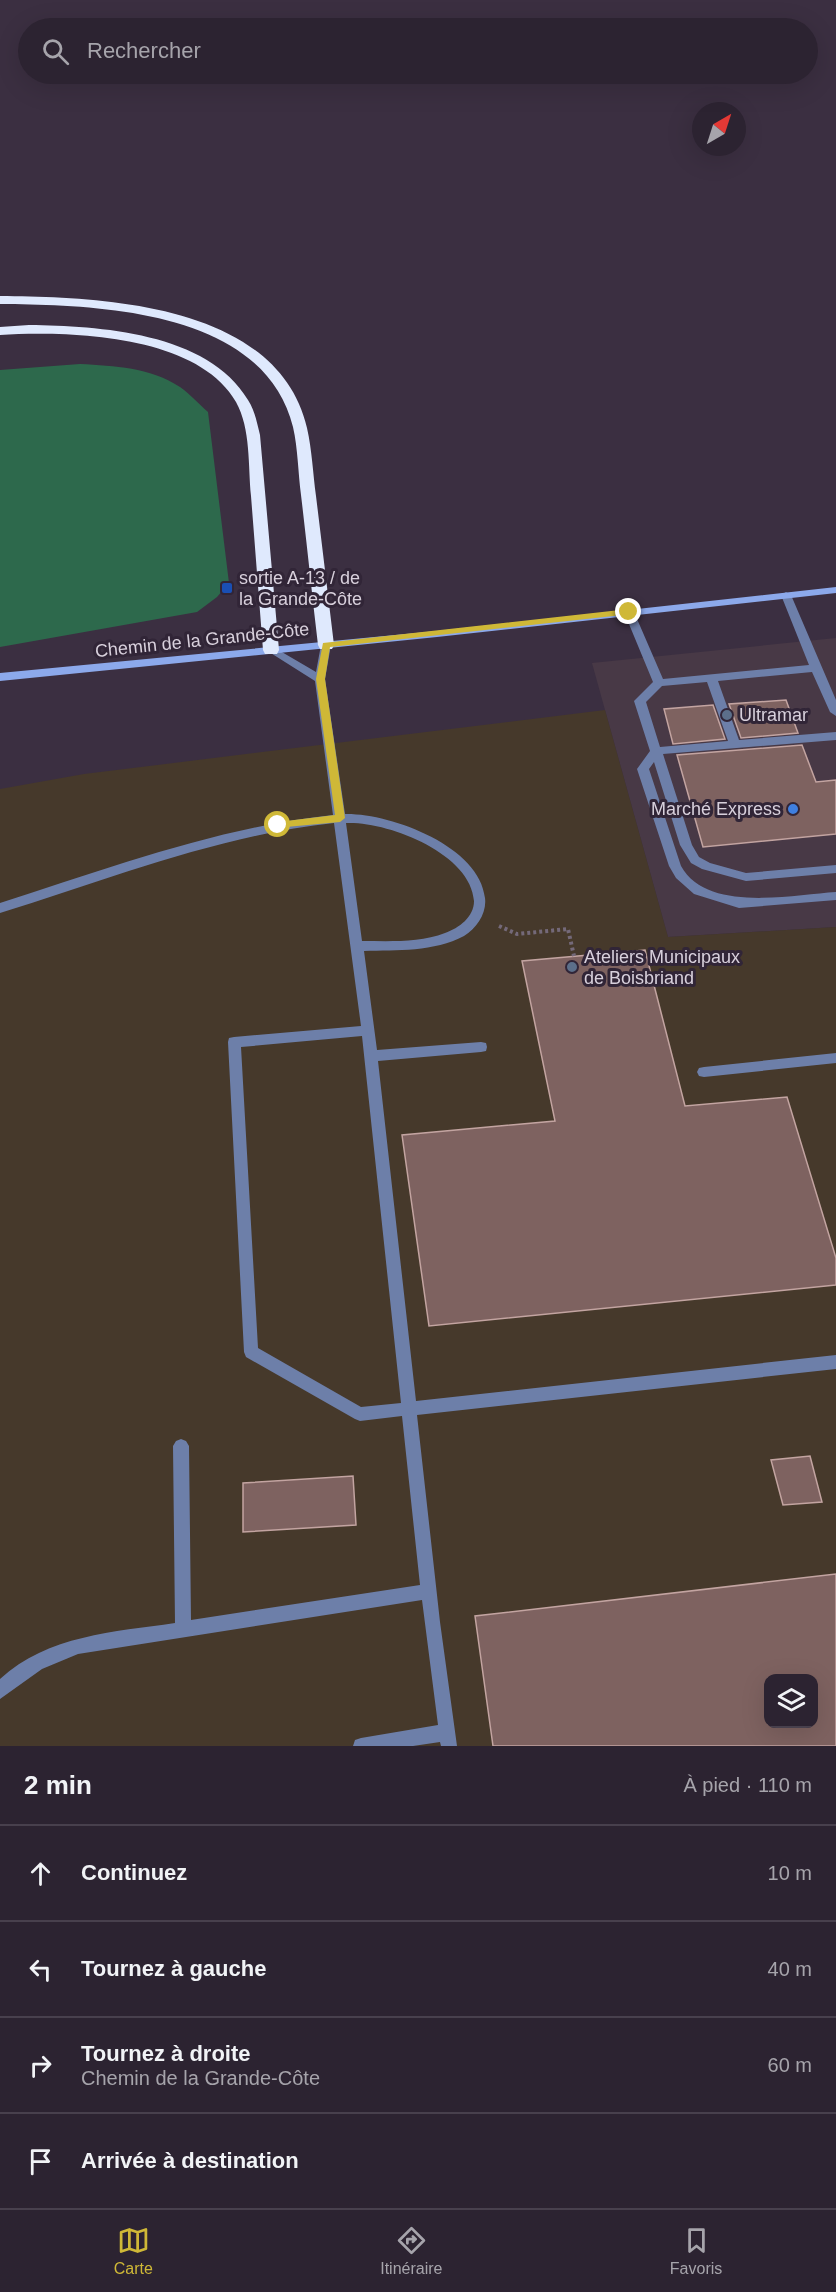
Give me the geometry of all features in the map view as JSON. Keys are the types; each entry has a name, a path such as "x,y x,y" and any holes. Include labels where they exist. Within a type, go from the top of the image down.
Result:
{"highway":[{"path":"0,300 98,303 168,316 211,331 228,340 259,360 273,373 297,411 326,645"},
{"path":"0,331 33,329 85,332 157,344 202,363 232,387 246,409 253,435 271,650"}],"main road":[{"name":"Chemin de la Grande-Côte","path":"0,677 326,645 836,590"}],"lane":[{"path":"786,595 836,712"},
{"path":"629,612 659,683"},
{"path":"326,645 320,679 368,1030 429,1591 448,1739 361,1746"},
{"path":"271,650 320,679"},
{"path":"816,668 659,683 640,701 686,845 695,860 732,875 746,877 836,869"},
{"path":"711,678 735,744"},
{"path":"656,751 836,736"},
{"path":"656,751 644,769 675,866 689,885 709,896 739,903 836,896"},
{"path":"0,908 194,846 278,825 340,818 364,819 393,826 441,849 472,874 478,883 481,896 480,909 472,922 461,931 435,941 357,946"},
{"path":"368,1030 234,1042 251,1352 360,1414 836,1362"},
{"path":"370,1056 481,1047"},
{"path":"704,1071 836,1058"},
{"path":"181,1446 183,1630"},
{"path":"0,1691 30,1667 51,1655 78,1646 429,1591"}],"path":[{"path":"517,934 568,929 574,956"}],"shaded area":[{"path":"836,638 836,927 668,937 592,663"},
{"path":"605,710 668,937 836,927 836,1746 0,1746 0,789 84,774"}],"green space":[{"path":"80,364 132,369 156,375 180,387 208,412 229,583 217,597 197,612 0,647 0,370"}],"building":[{"path":"786,700 798,733 741,738 729,704"},
{"path":"713,705 725,739 673,744 664,709"},
{"path":"802,745 816,782 836,780 836,834 703,847 677,755"},
{"path":"645,950 685,1106 787,1097 836,1258 836,1285 429,1326 402,1135 555,1121 522,961"},
{"path":"810,1456 822,1502 783,1505 771,1460"},
{"path":"353,1476 356,1525 243,1532 243,1483"},
{"path":"836,1574 836,1746 493,1746 475,1616"}],"place":[{"name":"sortie A-13 / de la Grande-Côte","path":"227,588"},
{"name":"Ultramar","path":"727,715"},
{"name":"Marché Express","path":"793,809"},
{"name":"Ateliers Municipaux de Boisbriand","path":"572,967"}],"route":[{"path":"278,825 340,818 320,679 326,645 629,612"}]}
